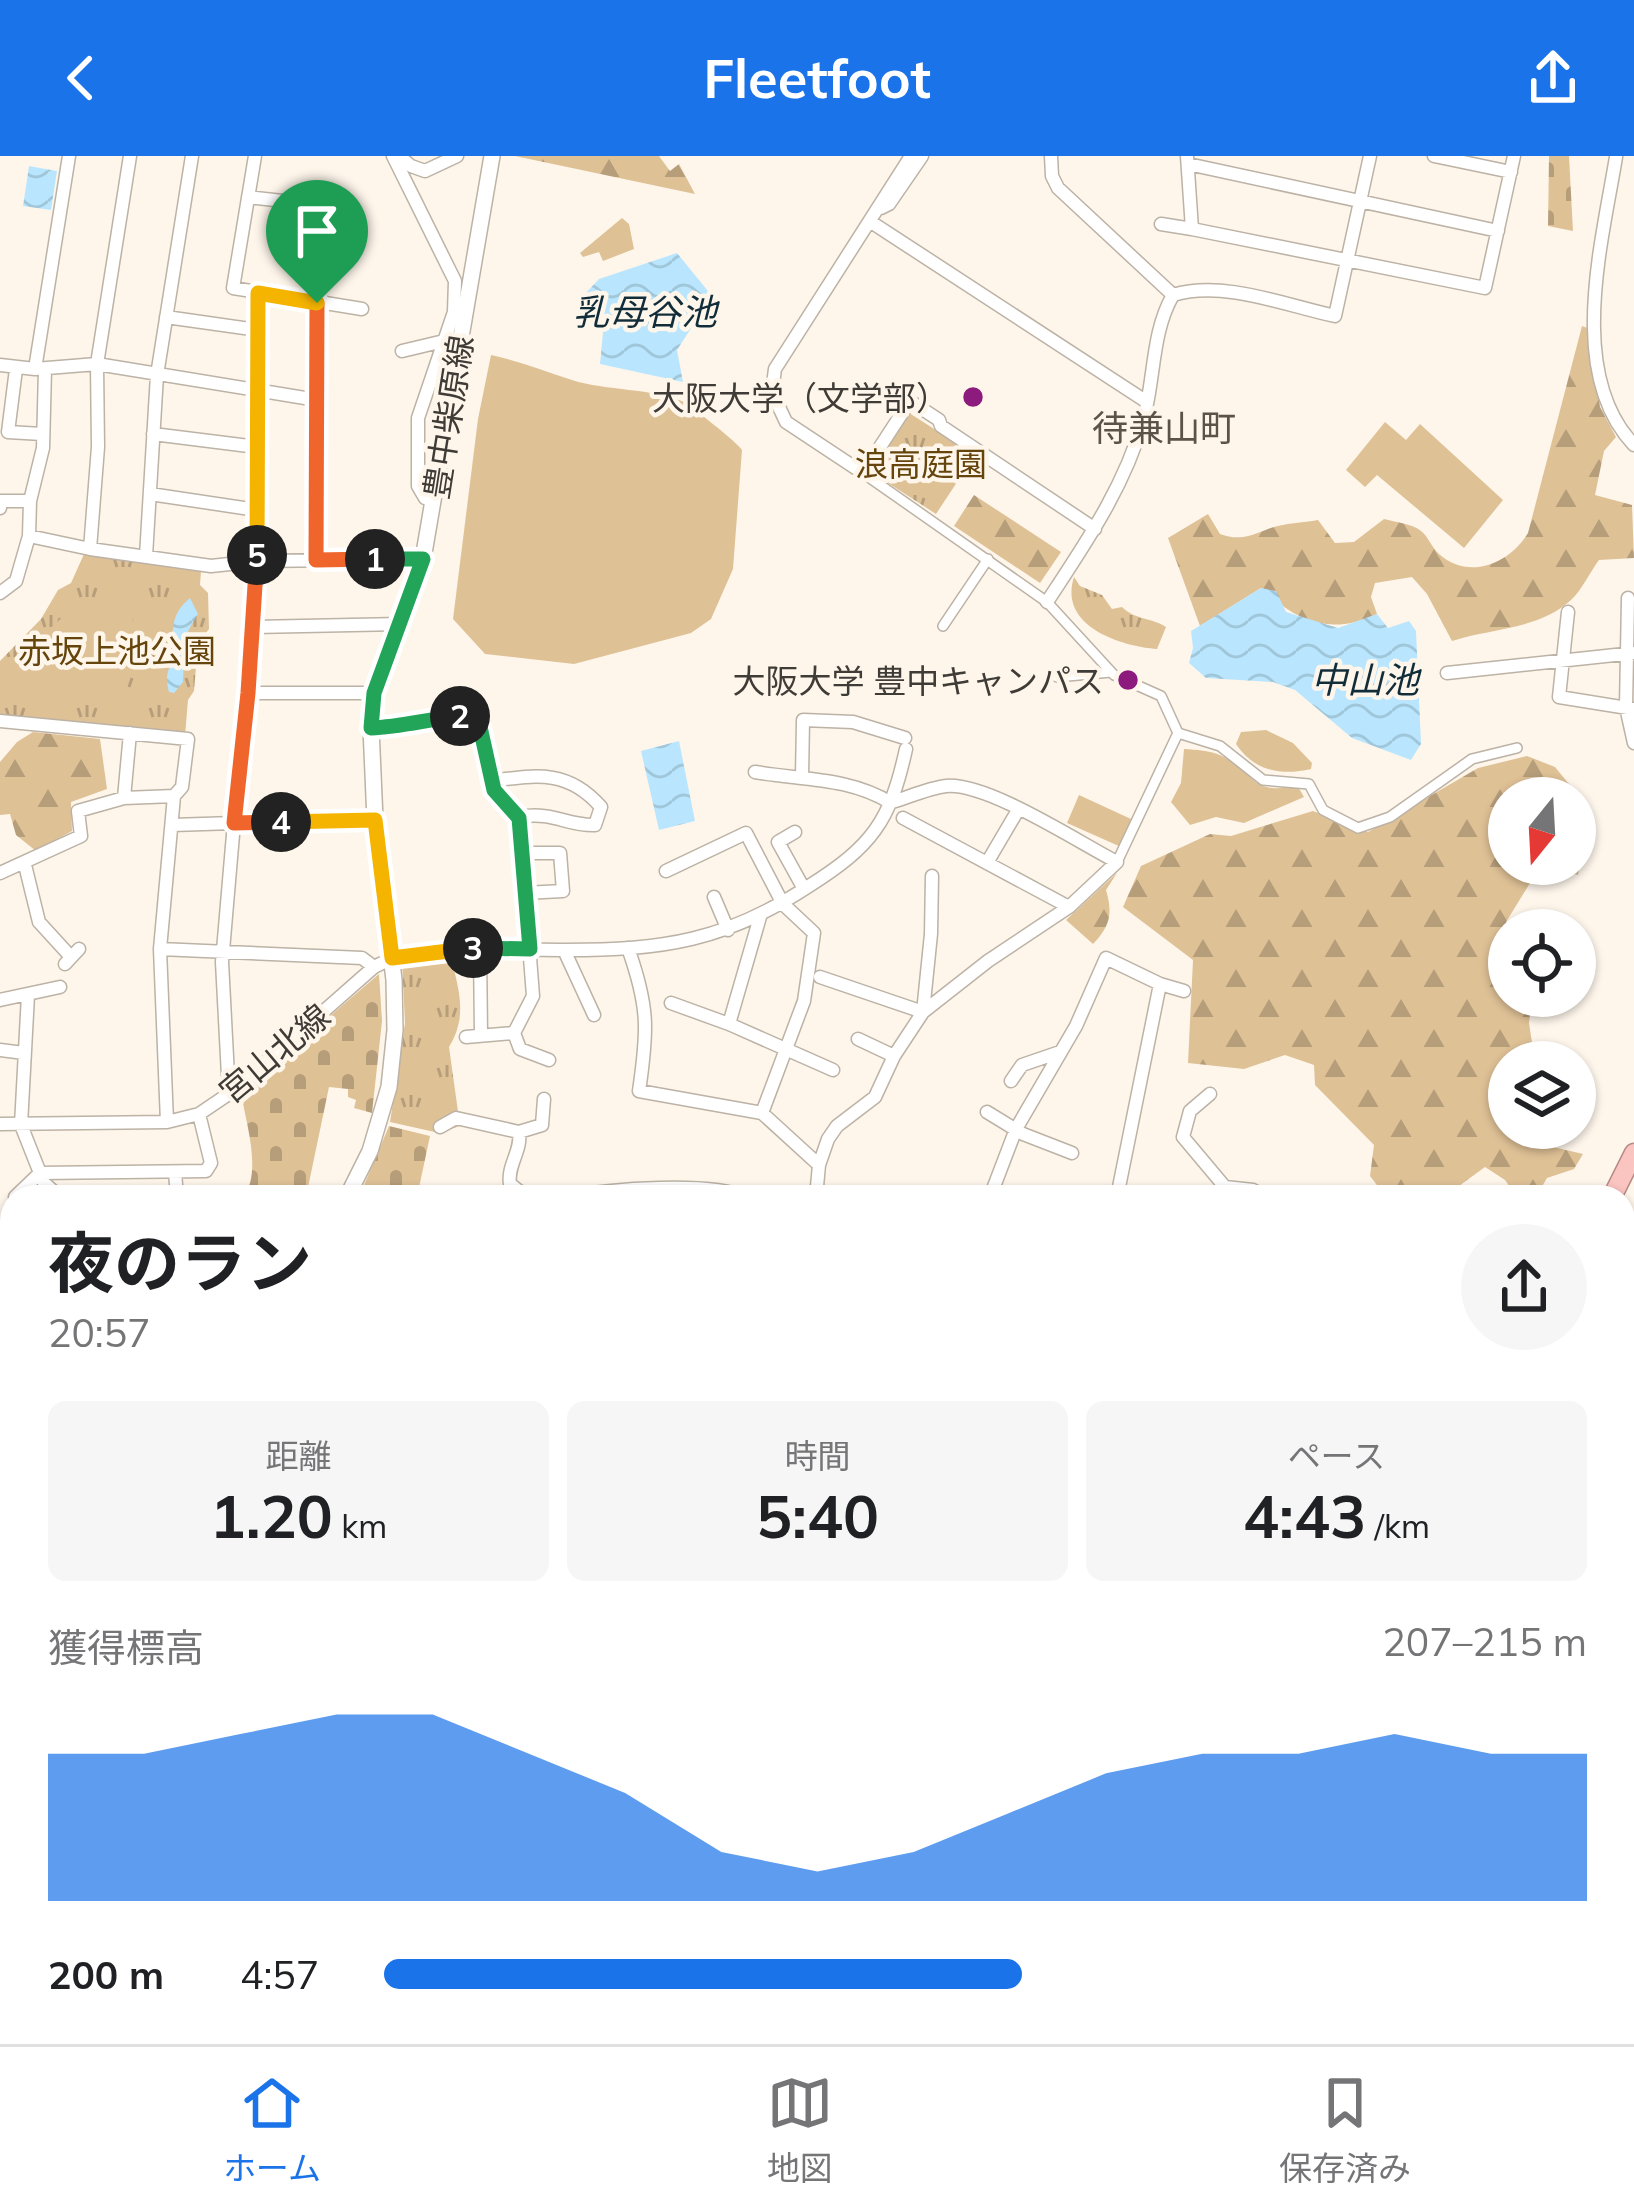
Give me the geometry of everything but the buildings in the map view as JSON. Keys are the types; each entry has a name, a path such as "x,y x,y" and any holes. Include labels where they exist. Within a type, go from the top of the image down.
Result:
{"highway":[{"path":"1618,1185 1634,1153"}],"street":[{"path":"0,593 16,581 29,536 30,500 43,448 40,369 69,156"},
{"path":"90,549 98,364 130,156"},
{"path":"146,556 157,375 192,156"},
{"path":"255,156 232,288 362,309"},
{"path":"396,156 425,170 458,156"},
{"path":"396,156 455,280 457,297 418,418 418,487 424,498 434,501"},
{"name":"豊中柴原線","path":"353,1185 370,1151 389,1087 395,1030 392,958 375,820 374,693 423,559 492,156"},
{"path":"910,156 881,199 872,222 779,359 772,392 786,422 1047,602 1111,672 1161,696 1178,733 1220,746 1263,780 1309,784 1335,818 1366,827 1390,817 1472,759 1517,748"},
{"path":"880,208 889,205 922,156"},
{"path":"1051,156 1058,188 1173,295"},
{"path":"1173,295 1192,290 1228,291 1335,316 1370,156"},
{"path":"1434,156 1511,172"},
{"path":"1161,224 1485,288 1514,156"},
{"path":"1634,162 1615,156 1591,306 1606,402 1618,428 1634,445"},
{"path":"1192,229 1188,160 1498,230"},
{"path":"248,197 319,205 337,199"},
{"path":"872,222 1148,402"},
{"path":"229,1095 223,950 257,561 258,293"},
{"path":"1047,602 1114,498 1148,402 1160,327 1173,295"},
{"path":"316,560 317,303"},
{"path":"166,317 257,329"},
{"path":"402,351 444,341"},
{"path":"0,365 40,369 98,364 317,400"},
{"path":"16,369 8,432 42,434"},
{"path":"863,473 910,401 1095,529"},
{"path":"153,434 257,447"},
{"path":"150,494 257,510"},
{"path":"0,508 1,500 30,500"},
{"path":"29,536 212,566 423,559"},
{"path":"943,626 988,559"},
{"path":"1628,598 1634,742"},
{"path":"1568,612 1559,697 1630,708"},
{"path":"253,627 401,624"},
{"path":"1448,673 1630,654"},
{"path":"1057,676 1111,672"},
{"path":"248,693 374,693"},
{"path":"371,728 471,718 480,727 491,782 519,818 533,996 514,1033 520,1049 549,1060"},
{"path":"392,958 480,948 564,950 691,942 760,917 863,846 891,803 905,744 854,722 803,720 802,777"},
{"path":"0,721 188,739 182,788 174,796 160,949 167,1122"},
{"path":"124,798 130,733"},
{"path":"817,1185 819,1165 837,1126 875,1097 894,1056 923,1012 971,973 1069,907 1118,862 1178,733"},
{"path":"754,772 818,776 891,803 944,786 966,787 1118,862"},
{"path":"491,782 547,774 588,792 601,807 595,825 582,826 542,813 519,818"},
{"path":"0,873 81,836 78,811 124,798 174,796"},
{"path":"988,861 1018,810"},
{"path":"902,818 1069,907"},
{"path":"172,825 375,820"},
{"path":"795,832 778,842 804,890"},
{"path":"666,871 746,833 783,904 814,933 804,1001 762,1113"},
{"path":"522,853 560,853 563,891 524,893"},
{"path":"25,865 39,922 72,957"},
{"path":"923,1012 932,876"},
{"path":"714,898 728,930"},
{"path":"729,1024 760,917"},
{"path":"480,948 473,1036 514,1033"},
{"path":"628,948 649,995 639,1091 762,1113 819,1165"},
{"path":"160,949 362,958 374,967"},
{"path":"564,950 593,1015"},
{"name":"宮山北線","path":"0,1124 167,1122 199,1114 229,1095 374,967 392,958"},
{"path":"995,1185 1016,1130 1106,958 1184,991"},
{"path":"820,977 923,1012"},
{"path":"1119,1185 1160,984"},
{"path":"0,1000 59,987"},
{"path":"28,995 21,1125 46,1185"},
{"path":"670,1003 833,1070"},
{"path":"858,1039 894,1056"},
{"path":"0,1049 24,1053"},
{"path":"1011,1081 1022,1065 1061,1051"},
{"path":"1210,1094 1190,1111 1183,1137 1223,1185"},
{"path":"440,1127 456,1118 519,1132 542,1125 544,1099"},
{"path":"987,1112 1016,1130 1072,1153"},
{"path":"28,1185 40,1173 206,1172 211,1163 199,1114"},
{"path":"511,1185 508,1176 520,1143 519,1132"},
{"path":"176,1172 177,1185"}],"green space":[{"path":"515,156 659,156 670,171 679,164 695,194"},
{"path":"1549,156 1569,156 1573,231 1548,226"},
{"path":"622,218 629,224 634,249 603,261 599,252 583,257 580,253"},
{"path":"1582,326 1590,329 1600,407 1616,437 1604,451 1595,495 1632,505 1634,558 1599,560 1575,596 1544,617 1452,641 1427,594 1412,577 1375,583 1371,597 1377,614 1360,621 1315,622 1288,610 1261,588 1200,626 1168,538 1208,514 1220,534 1233,537 1318,520 1335,543 1354,542 1384,519 1418,529 1439,554 1463,566 1488,565 1511,553 1528,533"},
{"path":"491,355 585,384 684,402 742,450 733,569 711,619 691,633 574,664 485,654 453,619 478,419"},
{"name":"浪高庭園","path":"906,411 975,455 936,514 868,470"},
{"path":"1385,422 1406,440 1420,424 1503,500 1464,548 1377,475 1365,487 1346,470"},
{"path":"974,495 1061,552 1040,583 954,526"},
{"name":"赤坂上池公園","path":"84,554 201,571 200,585 208,593 209,629 198,643 185,736 0,717 0,661 41,619 58,590 71,583"},
{"path":"1074,577 1080,586 1102,595 1112,609 1122,607 1166,627 1157,649 1110,638 1083,621 1071,594"},
{"path":"90,601 134,607 125,701 118,706 15,698 19,674 34,647 69,612"},
{"path":"1266,730 1293,743 1312,763 1311,769 1289,772 1260,766 1236,744 1241,732"},
{"path":"33,732 100,739 107,789 71,802 72,831 36,851 16,835 10,814 0,815 0,762"},
{"path":"1184,749 1222,756 1270,788 1297,785 1304,797 1244,823 1216,817 1190,825 1171,802 1181,783"},
{"path":"1527,756 1555,767 1563,777 1488,777 1488,885 1529,885 1514,909 1488,909 1488,1017 1530,1017 1532,1041 1488,1041 1488,1149 1562,1149 1583,1154 1574,1169 1547,1178 1543,1185 1509,1185 1485,1167 1460,1185 1377,1185 1370,1176 1374,1145 1315,1085 1314,1065 1285,1055 1244,1069 1188,1063 1193,960 1123,907 1141,866 1210,834 1231,836 1313,811 1368,832 1478,768"},
{"path":"1079,795 1131,819 1121,847 1067,823"},
{"path":"1117,873 1106,890 1109,919 1093,944 1066,920"},
{"path":"450,955 460,1002 449,1047 460,1126 439,1133 390,1122 405,1023 402,961"},
{"path":"379,974 382,1021 372,1113 354,1108 356,1100 348,1097 348,1089 329,1087 309,1185 249,1185 252,1161 241,1092"},
{"path":"389,1126 430,1136 420,1185 364,1185"}],"water":[{"path":"29,166 57,171 51,210 23,206"},
{"name":"乳母谷池","path":"677,253 712,296 677,350 683,382 600,364 603,333 598,317 587,311 583,296 599,279"},
{"name":"中山池","path":"1261,588 1276,591 1286,612 1338,628 1377,614 1388,628 1409,621 1416,631 1421,744 1411,760 1352,738 1295,690 1273,682 1206,678 1189,663 1191,631"},
{"path":"190,598 198,614 185,640 183,682 174,693 169,692 167,678 174,659 173,626"},
{"path":"679,741 695,821 659,830 641,751"}],"place":[{"name":"大阪大学（文学部）","path":"973,397"},
{"name":"大阪大学 豊中キャンパス","path":"1128,680"}],"district":[{"name":"待兼山町","path":"1164,427"}],"route":[{"path":"258,293 317,303 316,560 423,559 374,693 371,728 459,716 471,718 480,727 494,790 519,818 530,949 458,949 392,958 375,820 234,823 257,561 258,293"}]}
